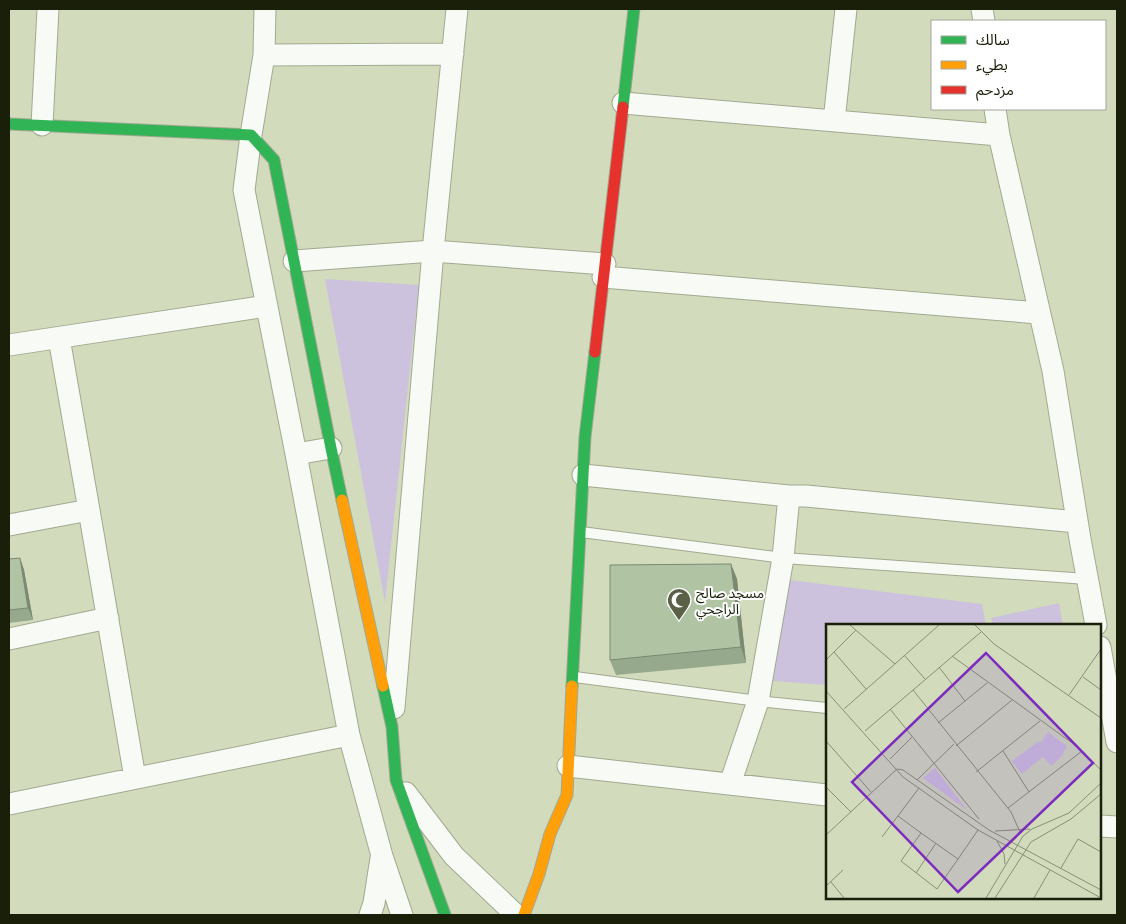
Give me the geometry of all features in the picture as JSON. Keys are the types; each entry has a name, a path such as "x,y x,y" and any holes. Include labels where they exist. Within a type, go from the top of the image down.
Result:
{"street":[{"path":"42,124 48,9"},
{"path":"265,9 264,55 244,190 349,735 382,856 402,915"},
{"path":"392,727 433,251 457,9"},
{"path":"524,915 539,874 550,834 567,794 585,437 634,9"},
{"path":"834,121 846,9"},
{"path":"264,55 452,54"},
{"path":"623,103 999,135"},
{"path":"995,110 999,135 1053,371 1077,522 1096,624"},
{"path":"9,124 251,135 274,160 331,448 392,727 396,780 445,915"},
{"path":"294,261 433,251 1039,313"},
{"path":"9,345 267,306"},
{"path":"59,338 135,778"},
{"path":"296,454 331,448"},
{"path":"583,475 1077,522"},
{"path":"730,784 758,701 783,558 789,496"},
{"path":"9,525 89,510"},
{"path":"9,639 108,618"},
{"path":"1101,653 1117,742"},
{"path":"9,804 349,735"},
{"path":"568,766 826,795"},
{"path":"396,780 454,856 516,915"},
{"path":"1101,826 1117,828"},
{"path":"370,915 374,903 382,856"}],"lane":[{"path":"580,532 783,558 1087,579"},
{"path":"573,677 826,708"}],"shaded area":[{"path":"325,279 419,285 385,602"},
{"path":"782,579 982,604 986,624 826,624 826,685 773,681"},
{"path":"1059,603 1063,624 993,624 991,618"}],"building":[{"path":"20,558 28,608 9,610 9,559"},
{"name":"مسجد صالح الراجحي","path":"731,564 741,647 610,660 610,565"}],"traffic: fast":[{"path":"623,107 634,9"},
{"path":"9,124 251,135 274,160 342,500"},
{"path":"572,686 585,437 595,352"},
{"path":"383,686 392,727 396,780 445,915"}],"traffic: slow":[{"path":"342,500 383,686"},
{"path":"524,915 539,874 550,834 567,795 572,686"}],"traffic: jam":[{"path":"595,352 623,107"}],"place":[{"name":"مسجد صالح الراجحي","path":"679,621"}]}
